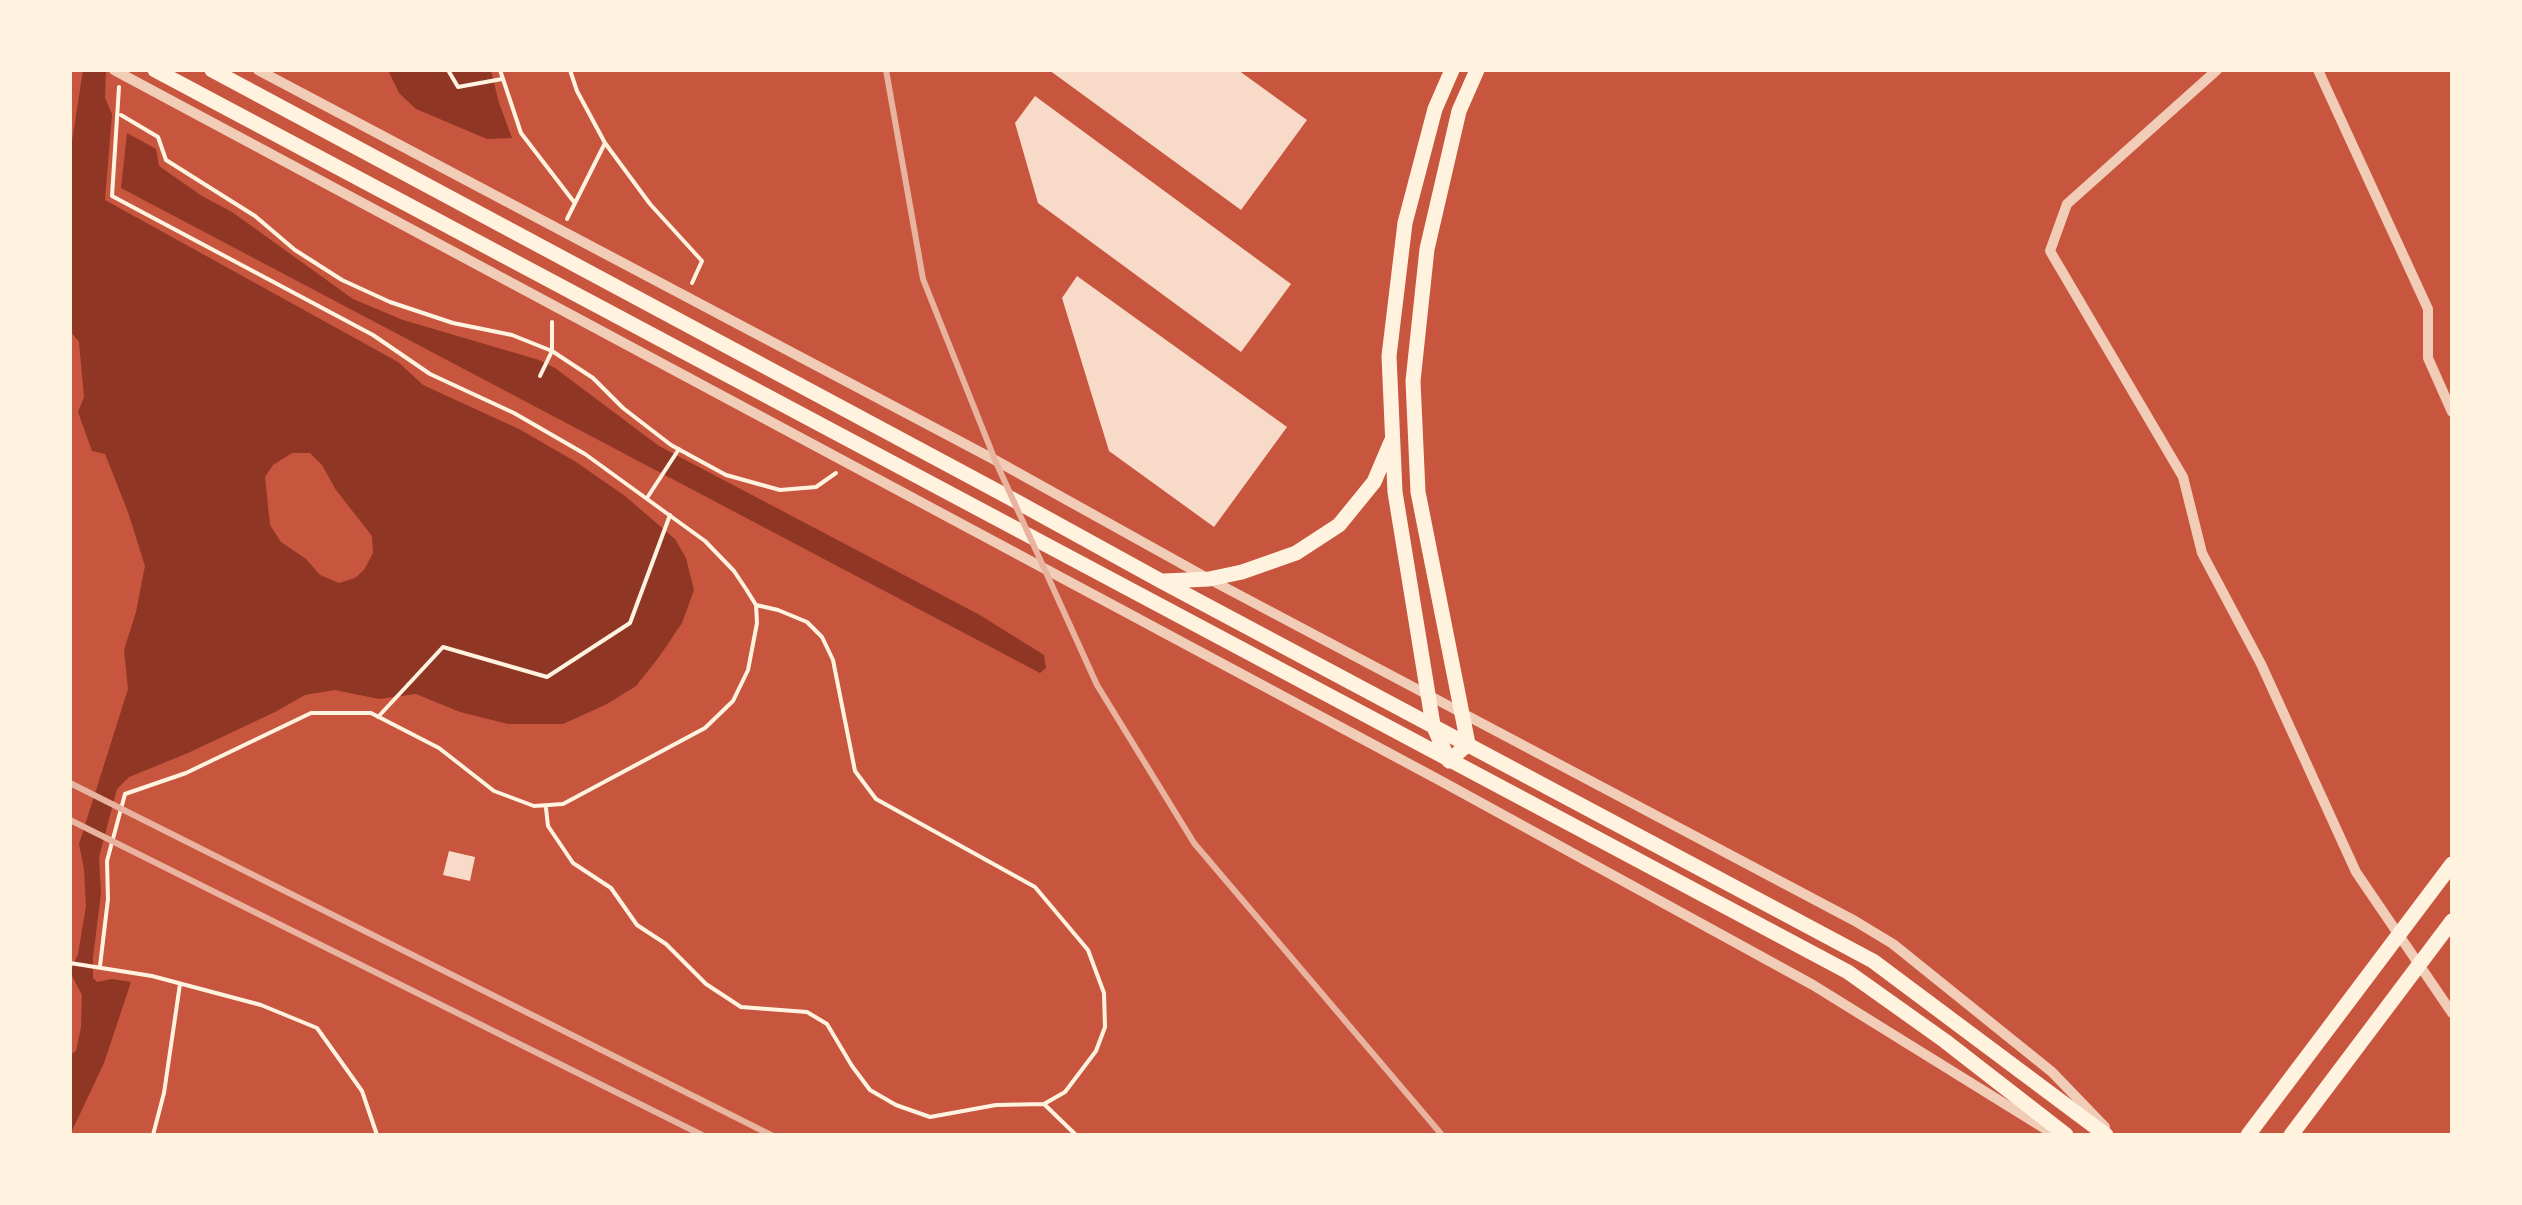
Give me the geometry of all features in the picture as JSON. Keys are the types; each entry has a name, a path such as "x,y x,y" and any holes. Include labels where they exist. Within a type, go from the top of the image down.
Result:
{"main road":[{"path":"155,70 1848,972 2066,1135"},
{"path":"212,70 1873,961 2109,1135"},
{"path":"1450,761 1433,725 1395,492 1390,356 1404,223 1435,109 1452,70"},
{"path":"1468,744 1418,492 1412,382 1427,249 1460,111 1478,70"},
{"path":"1161,581 1209,579 1296,553 1339,525 1374,482 1393,438"},
{"path":"1450,761 1468,744"},
{"path":"2248,1135 2452,864"},
{"path":"2292,1135 2452,920"}],"street":[{"path":"258,70 1855,921 1893,944 2052,1072 2109,1135"},
{"path":"2217,70 2067,204 2050,250 2184,478 2202,553 2261,664 2356,872 2452,1013"},
{"path":"2318,70 2428,309 2428,358 2452,412"},
{"path":"117,71 1813,985 2055,1135"},
{"path":"1440,781 1450,761"}],"path":[{"path":"448,70 458,88 502,79"},
{"path":"500,70 521,133 574,202"},
{"path":"570,70 605,143 650,204 702,260 686,296"},
{"path":"99,966 108,899 107,861 125,794 186,773 311,713 371,713 439,748 494,791 534,806 564,804 704,728 733,701 748,670 758,623 756,605 734,570 705,541 585,454 514,413 430,374 373,336 112,196 119,114 117,71"},
{"path":"119,114 158,137 166,160 256,216 295,250 342,280 390,302 454,323 512,335 552,351 593,378 677,452 726,475 780,490 816,487 848,465"},
{"path":"540,376 552,351 552,306"},
{"path":"646,498 677,452"},
{"path":"378,716 442,646 547,676 630,623 670,515"},
{"path":"546,806 548,826 574,863 611,888 637,925 666,944 706,984 741,1007 806,1012 826,1024 870,1090 930,1117 996,1105 1044,1104 1065,1092 1096,1051 1105,1027 1104,993 1088,950 1035,888 876,799 855,771 833,660 822,637 807,622 756,605"},
{"path":"70,964 99,966 180,984 261,1005 317,1028 362,1092 377,1135"},
{"path":"152,1135 164,1092 180,984"},
{"path":"1044,1104 1076,1135"}],"shaded area":[{"path":"83,70 106,70 105,98 112,114 105,200 398,362 423,385 519,429 576,462 625,496 675,539 686,558 694,590 682,623 636,686 563,724 508,724 460,712 416,694 379,699 335,690 305,695 188,753 129,777 117,789 99,857 101,893 93,978 97,982 131,982 104,1063 70,1135 70,1055 76,1051 81,1027 82,995 70,972 78,954 86,906 79,844 128,689 124,650 145,566 105,454 92,451 78,412 84,397 79,342 70,331 70,154","holes":["292,453 310,453 372,536 373,553 364,570 339,583 320,575 306,559 281,542 270,525 265,477 273,465"]},
{"path":"388,70 491,70 512,138 487,139 416,109 399,93"},
{"path":"127,133 156,149 159,166 232,212 353,299 403,320 555,368 659,446 978,614 1044,655 1046,668 1040,673 121,188"}],"building":[{"path":"1049,70 1238,70 1307,120 1241,210"},
{"path":"1035,96 1291,284 1241,352 1038,203 1015,123"},
{"path":"1077,276 1287,427 1214,527 1109,451 1062,298"},
{"path":"449,851 475,857 470,881 443,875"}],"railway":[{"path":"886,70 923,279 995,460 1097,685 1194,843 1442,1135"},
{"path":"70,783 771,1135"},
{"path":"70,820 702,1135"}]}
